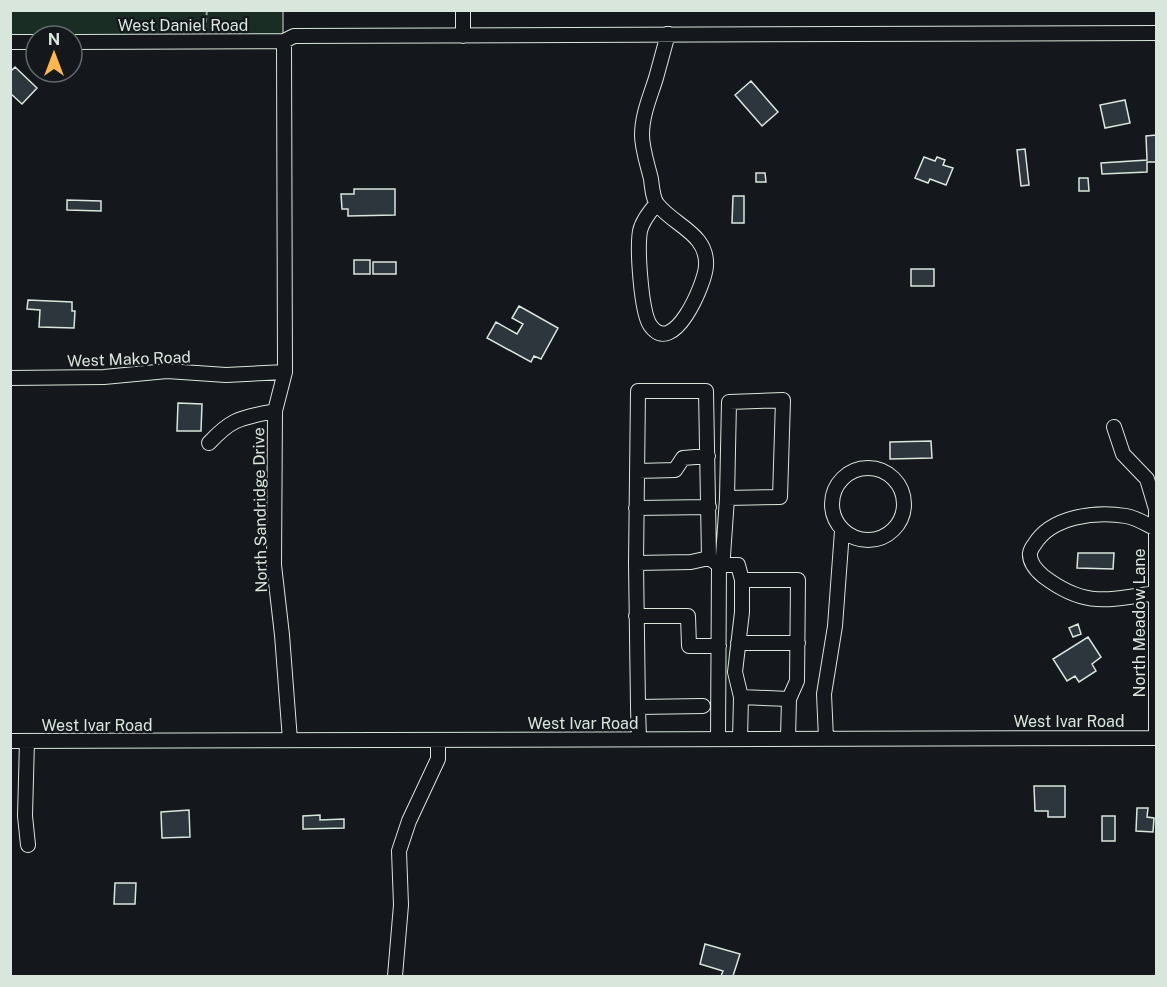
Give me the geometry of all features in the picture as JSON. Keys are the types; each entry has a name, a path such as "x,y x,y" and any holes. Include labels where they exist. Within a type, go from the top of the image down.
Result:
{"street":[{"path":"463,10 463,36"},
{"name":"West Daniel Road","path":"84,42 284,41 294,36 1156,33"},
{"path":"656,204 640,229 643,303 652,328 666,333 674,330 689,311 702,285 706,266 705,251 699,239 656,204 642,137 644,111 668,34"},
{"name":"North Sandridge Drive","path":"284,41 285,372 275,411 274,565 290,740"},
{"name":"West Mako Road","path":"10,378 104,376 167,371 226,375 285,372"},
{"path":"639,739 636,616 638,391 706,391 709,507 719,646 718,739"},
{"path":"714,562 723,556 728,498 729,402 783,400 780,497 728,498"},
{"path":"208,443 235,420 275,411"},
{"name":"North Meadow Lane","path":"1114,427 1123,454 1147,479 1156,509 1156,738"},
{"path":"637,471 675,470 683,458 708,456"},
{"path":"826,738 824,694 835,626 842,531 833,515 831,504 833,492 847,474 858,469 881,470 891,476 899,485 904,503 900,521 893,531 882,538 870,541 858,539 842,531"},
{"path":"636,508 709,507"},
{"path":"1156,529 1125,516 1097,515 1075,518 1058,524 1039,537 1030,552 1031,563 1040,573 1056,586 1086,600 1108,600 1156,593"},
{"path":"636,563 714,562 738,565 742,580 742,612 735,672 741,698 741,739"},
{"path":"742,580 798,580 797,681 789,699 788,738"},
{"path":"636,616 688,616 689,646 719,646"},
{"path":"738,643 798,643"},
{"path":"741,698 789,699"},
{"path":"638,707 703,706"},
{"name":"West Ivar Road","path":"10,741 1156,738"},
{"path":"394,976 401,906 399,851 409,821 438,759 438,740"},
{"path":"27,741 25,816 28,845"}],"path":[{"path":"204,42 207,10"}],"green space":[{"path":"10,11 283,11 283,36 84,36 84,24 24,24 24,36 11,36"}],"building":[{"path":"15,67 24,76 24,84 33,84 37,88 22,104 10,93 10,72"},
{"path":"751,81 778,112 762,126 735,95"},
{"path":"1125,100 1130,123 1105,128 1100,105"},
{"path":"1156,135 1156,162 1147,162 1147,172 1102,174 1101,163 1147,160 1146,136"},
{"path":"1025,149 1029,185 1021,186 1017,150"},
{"path":"924,157 935,161 937,157 945,160 943,165 953,168 946,185 930,179 928,183 915,178"},
{"path":"756,173 765,173 766,182 756,182"},
{"path":"1079,178 1088,178 1089,191 1079,191"},
{"path":"354,189 395,189 395,215 348,216 348,209 342,209 341,194 354,194"},
{"path":"733,196 744,196 744,223 732,223"},
{"path":"67,200 101,201 101,211 67,210"},
{"path":"354,260 370,260 370,274 354,274"},
{"path":"373,262 396,262 396,274 373,274"},
{"path":"911,269 934,269 934,286 911,286"},
{"path":"28,300 72,302 72,311 75,311 74,328 39,327 40,310 27,309"},
{"path":"519,306 558,328 541,359 534,356 531,362 487,338 496,322 517,334 523,324 512,318"},
{"path":"178,403 202,404 201,431 177,431"},
{"path":"931,441 932,458 890,459 890,442"},
{"path":"1078,553 1114,553 1113,569 1077,568"},
{"path":"1078,624 1081,634 1073,637 1069,628"},
{"path":"1088,637 1101,657 1092,664 1096,671 1079,682 1075,676 1067,681 1053,659"},
{"path":"1034,786 1065,786 1065,817 1048,817 1048,811 1035,811"},
{"path":"1137,808 1148,808 1147,817 1154,818 1153,832 1136,831"},
{"path":"189,810 190,837 162,838 161,812"},
{"path":"320,815 320,820 344,819 344,828 303,829 303,816"},
{"path":"1102,816 1115,816 1115,841 1102,841"},
{"path":"115,883 136,883 135,904 114,904"},
{"path":"705,944 740,954 733,976 721,976 723,971 700,964"}]}
